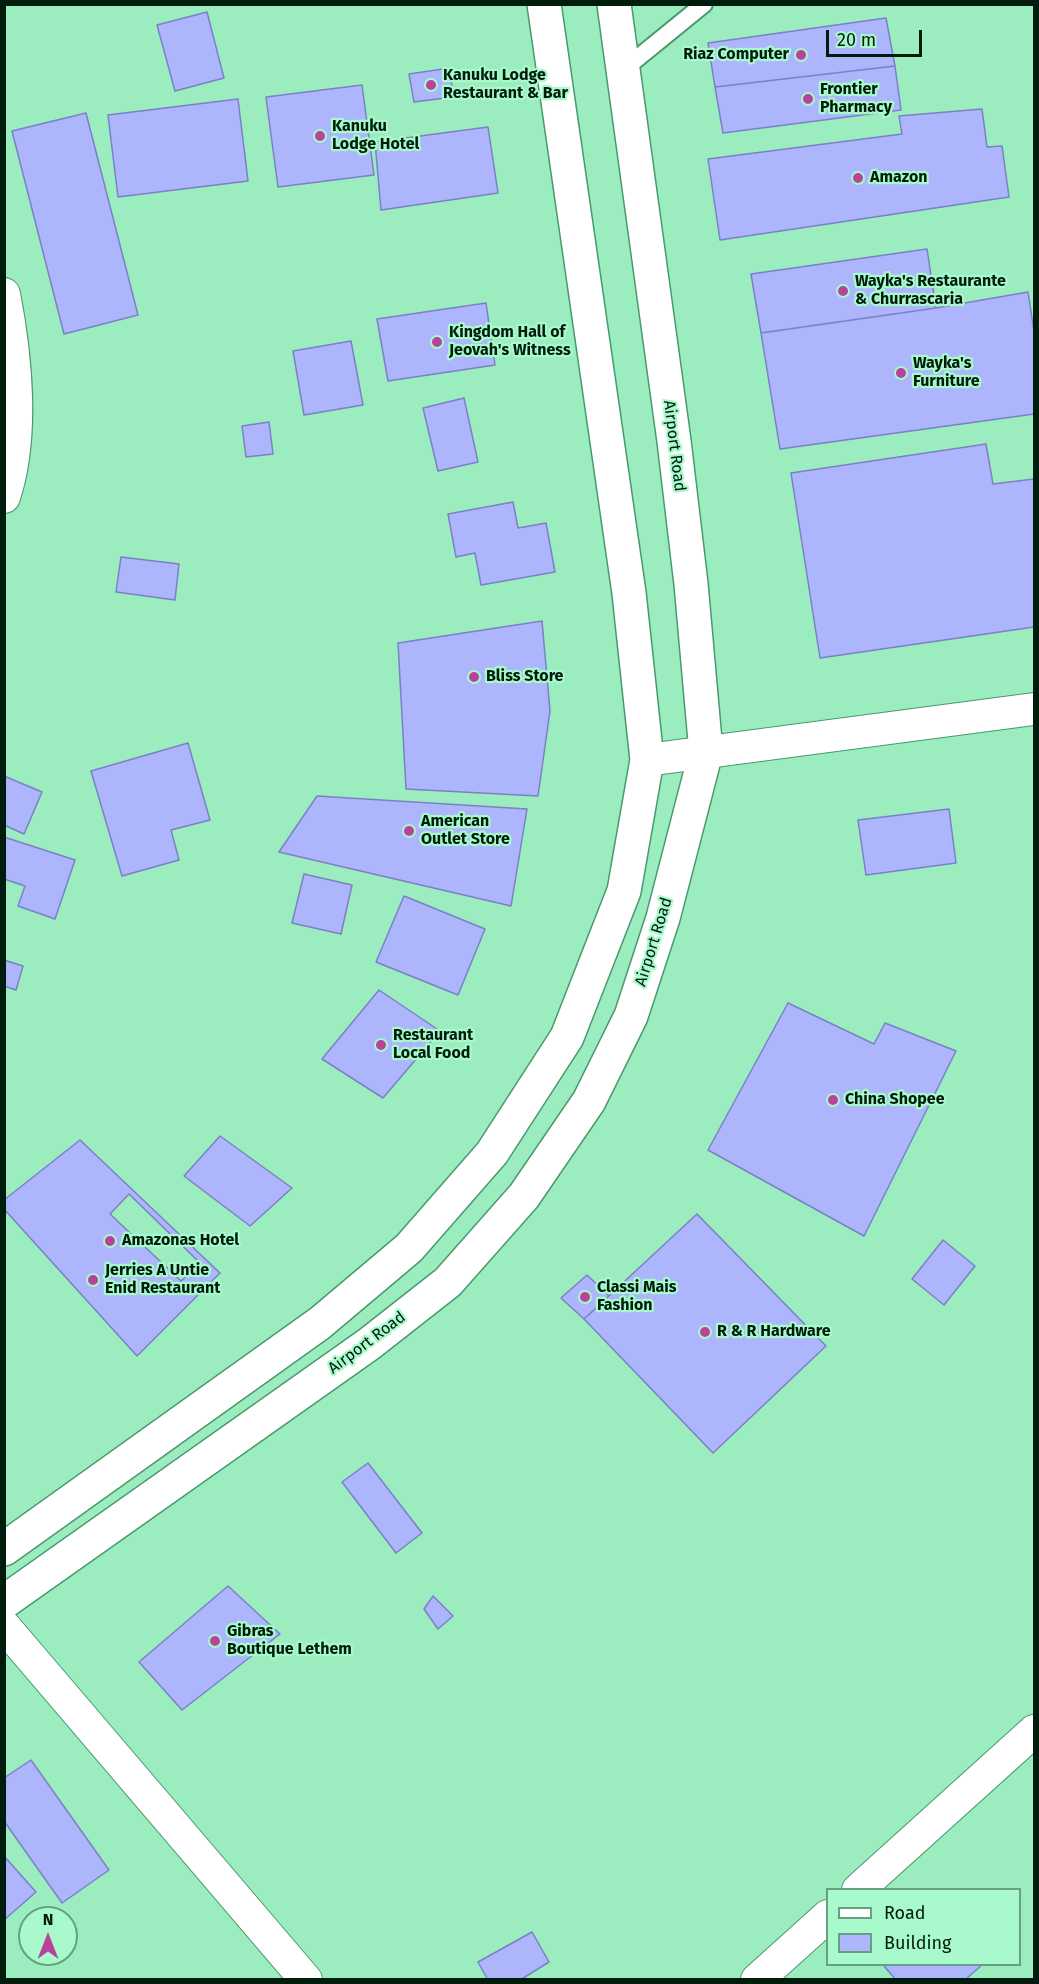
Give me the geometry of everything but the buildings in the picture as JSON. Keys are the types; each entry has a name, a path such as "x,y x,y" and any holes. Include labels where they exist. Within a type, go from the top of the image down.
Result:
{"street":[{"path":"4,1549 320,1323 409,1248 492,1153 567,1037 624,891 646,760 629,593 544,4"},
{"name":"Airport Road","path":"4,1602 369,1344 448,1282 524,1196 589,1101 631,1016 663,918 706,752 691,584 674,441 614,4"},
{"path":"4,294 9,316 18,419 10,482 4,497"},
{"path":"646,760 1035,709"},
{"path":"4,1626 306,1980"},
{"path":"860,1888 1035,1731"},
{"path":"757,1980 826,1919"}],"lane":[{"path":"623,70 704,4"}],"place":[{"name":"Riaz Computer","path":"801,55"},
{"name":"Kanuku Lodge Restaurant & Bar","path":"431,85"},
{"name":"Frontier Pharmacy","path":"808,99"},
{"name":"Kanuku Lodge Hotel","path":"320,136"},
{"name":"Amazon","path":"858,178"},
{"name":"Wayka's Restaurante & Churrascaria","path":"843,291"},
{"name":"Kingdom Hall of Jeovah's Witness","path":"437,342"},
{"name":"Wayka's Furniture","path":"901,373"},
{"name":"Bliss Store","path":"474,677"},
{"name":"American Outlet Store","path":"409,831"},
{"name":"Restaurant Local Food","path":"381,1045"},
{"name":"China Shopee","path":"833,1100"},
{"name":"Amazonas Hotel","path":"110,1241"},
{"name":"Jerries A Untie Enid Restaurant","path":"93,1280"},
{"name":"Classi Mais Fashion","path":"585,1297"},
{"name":"R & R Hardware","path":"705,1332"},
{"name":"Gibras Boutique Lethem","path":"215,1641"}]}
